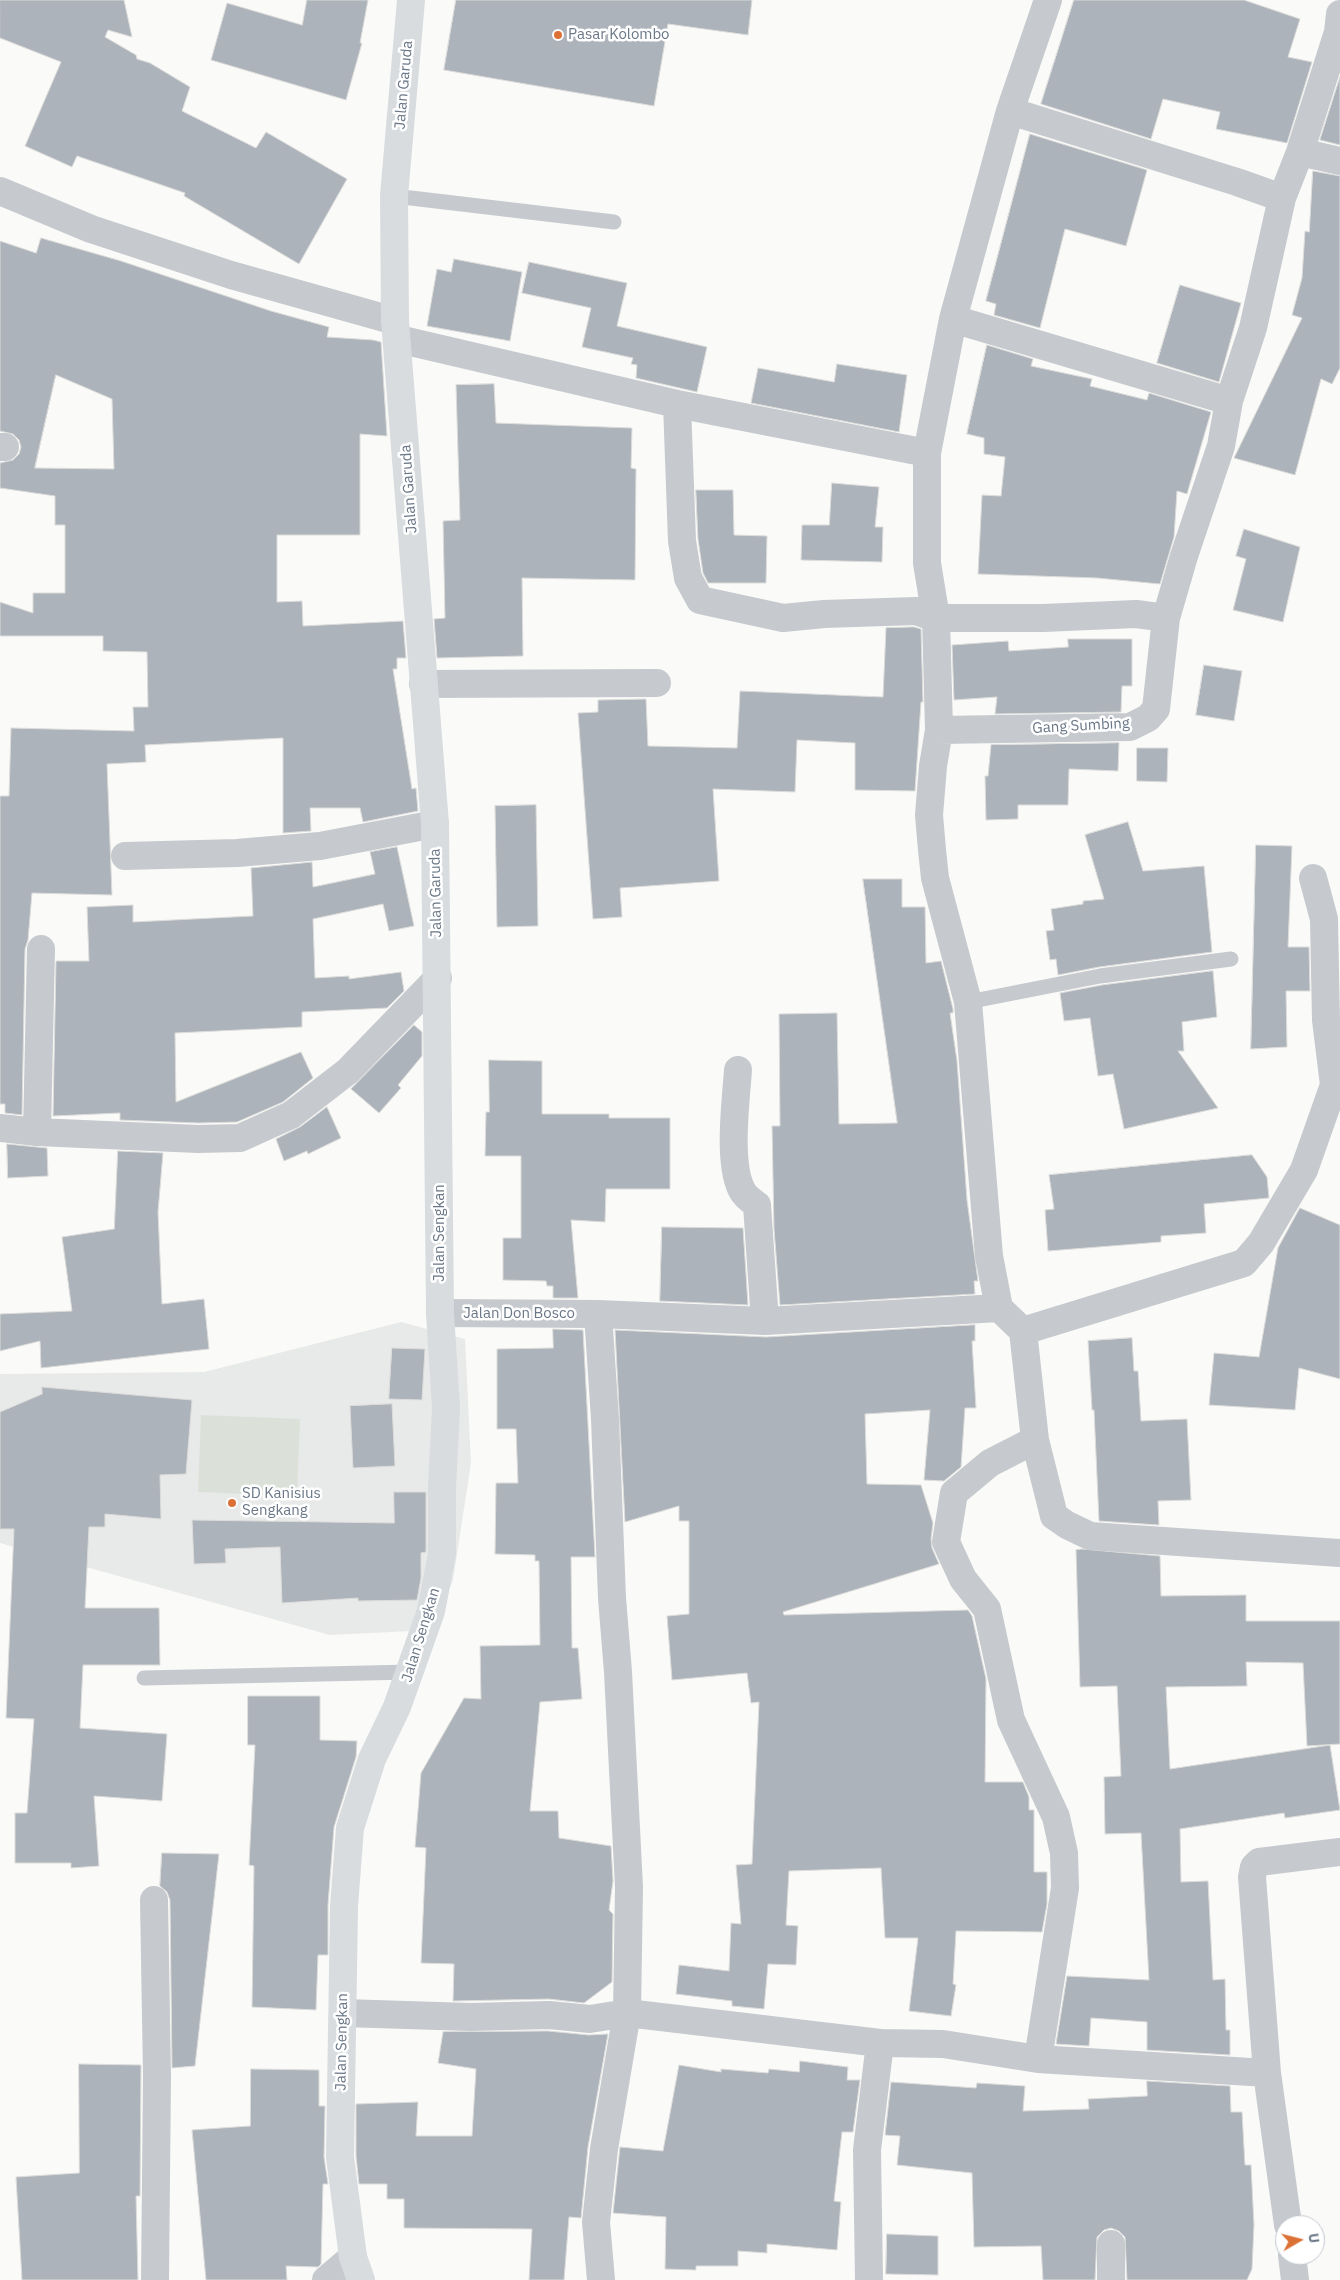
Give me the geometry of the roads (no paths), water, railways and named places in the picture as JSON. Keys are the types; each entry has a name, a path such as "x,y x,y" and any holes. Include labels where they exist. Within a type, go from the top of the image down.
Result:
{"main road":[{"name":"Jalan Garuda","path":"411,0 394,196 396,330 435,824 438,978"},
{"name":"Jalan Sengkan","path":"358,2269 340,2157 344,1906 350,1828 372,1759 397,1707 411,1672 431,1611 442,1554 442,1488 446,1408 440,1313 438,978"}],"street":[{"path":"1048,0 1010,111 953,319 927,453 927,563 936,618 938,730 929,815 935,878 968,1002 989,1256 999,1308 1023,1331 1035,1440 1054,1516 1067,1525 1090,1536 1340,1553"},
{"name":"Gang Sumbing","path":"938,730 1130,727 1148,718 1156,709 1166,618 1184,556 1221,446 1228,401 1253,328 1282,198 1300,152 1338,32 1340,14"},
{"path":"1010,111 1237,182 1282,198"},
{"path":"1300,152 1340,162"},
{"path":"0,191 91,229 396,330 677,404 927,453"},
{"path":"953,319 1228,401"},
{"path":"677,404 682,541 688,578 700,600 783,618 824,614 916,611 936,618 1043,618 1136,614 1166,618"},
{"path":"423,684 657,683"},
{"path":"125,856 237,853 320,846 435,824"},
{"path":"1023,1331 1244,1263 1261,1243 1304,1170 1337,1082 1326,1020 1324,920 1313,878"},
{"path":"37,1132 41,949"},
{"path":"0,1128 37,1132 198,1140 240,1138 291,1115 348,1071 438,978"},
{"path":"738,1070 734,1128 736,1175 743,1193 757,1205 765,1321"},
{"name":"Jalan Don Bosco","path":"440,1313 598,1314 765,1321 999,1308"},
{"path":"598,1314 629,1887 628,2013 604,2150 596,2222 601,2280"},
{"path":"1035,1440 990,1463 954,1493 946,1542 963,1579 987,1609 1011,1720 1056,1817 1064,1853 1065,1888 1038,2059"},
{"path":"1287,2215 1267,2073 1251,1886 1254,1867 1259,1862 1340,1852"},
{"path":"154,1900 157,2076 155,2280"},
{"path":"343,2013 470,2017 548,2015 590,2018 628,2013 880,2043 943,2044 1038,2059 1267,2073"},
{"path":"870,2280 867,2150 880,2043"},
{"path":"1111,2244 1111,2280"},
{"path":"1293,2265 1295,2280"},
{"path":"326,2280 358,2269"}],"lane":[{"path":"394,196 614,222"},
{"path":"968,1002 1100,976 1231,959"},
{"path":"144,1678 411,1672"}],"place":[{"name":"Pasar Kolombo","path":"558,35"},
{"name":"SD Kanisius Sengkang","path":"232,1503"}]}
